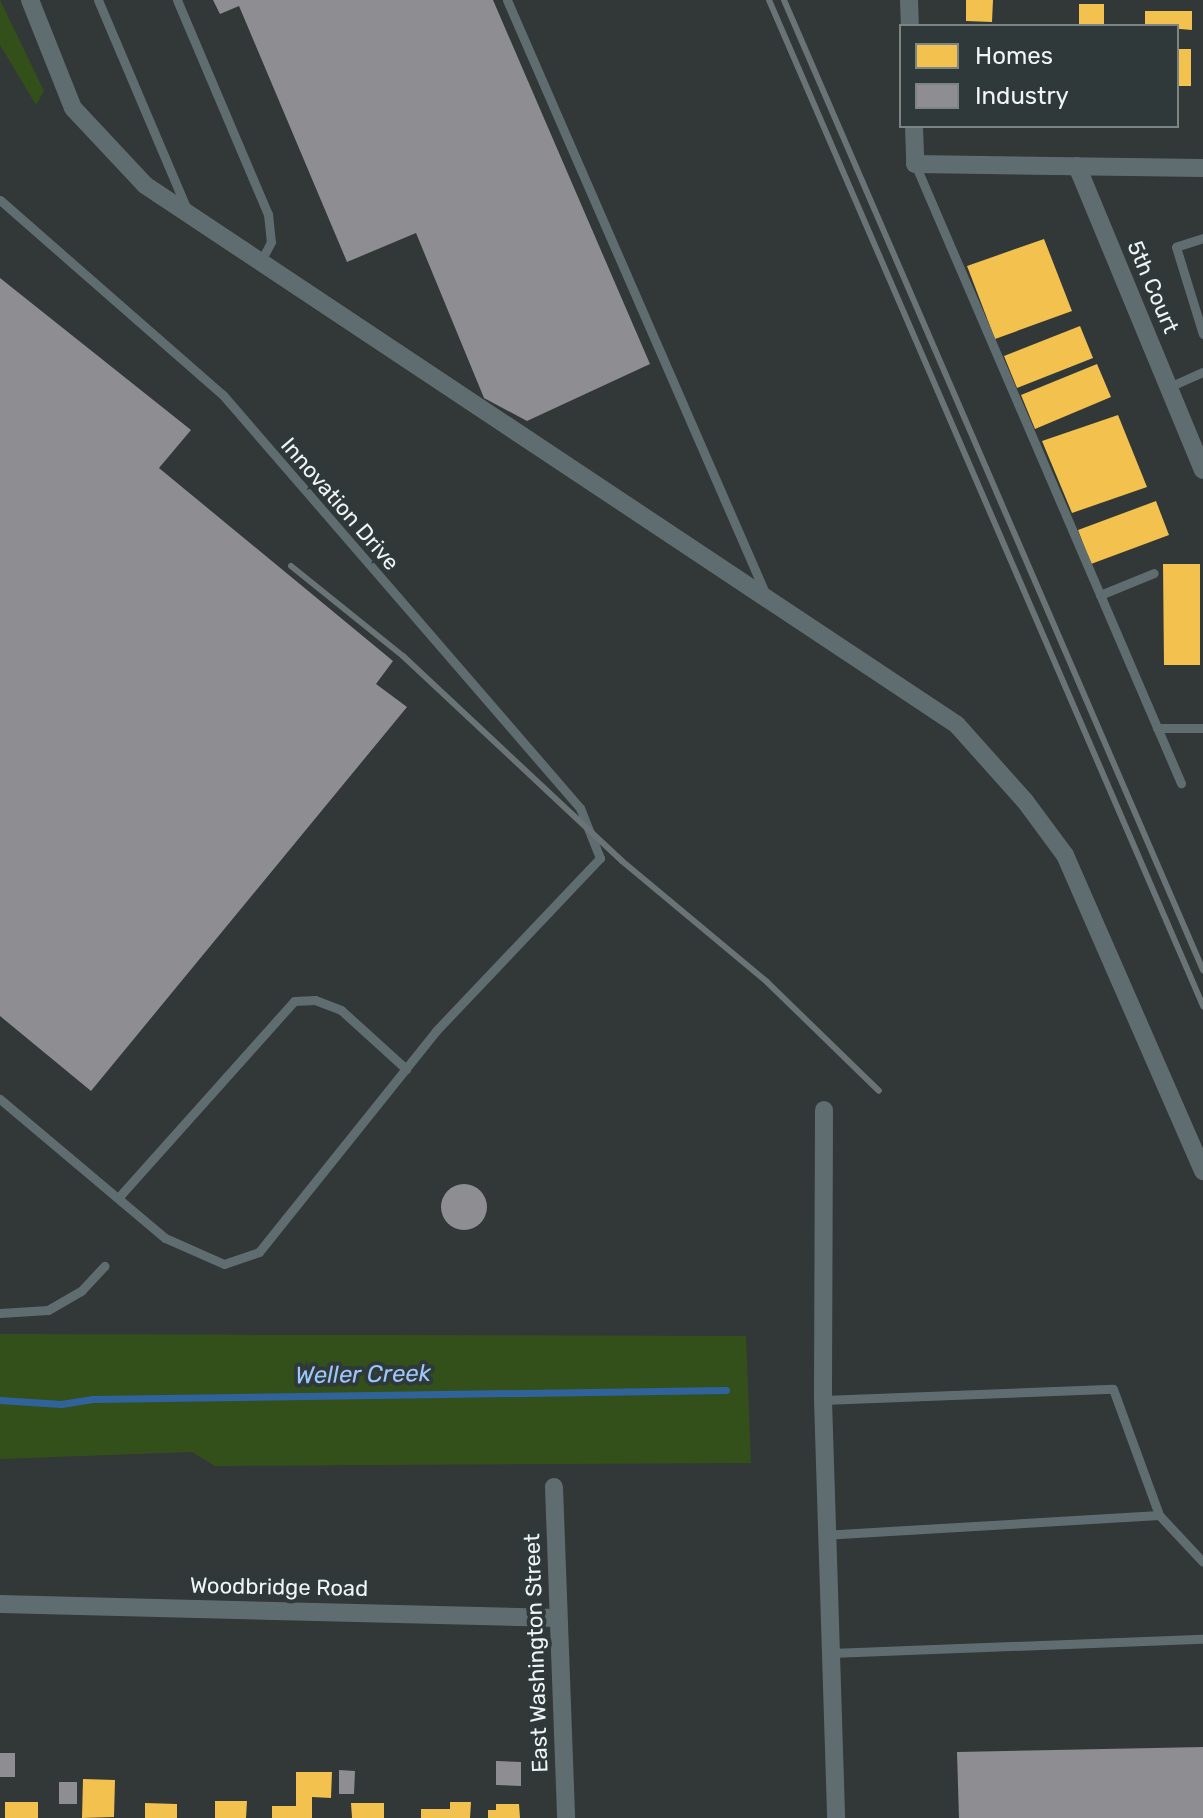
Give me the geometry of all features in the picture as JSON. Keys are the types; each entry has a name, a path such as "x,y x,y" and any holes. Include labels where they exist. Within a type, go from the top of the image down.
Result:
{"street":[{"path":"30,0 73,108 145,185 957,725 1048,830 1094,915 1203,1171"},
{"path":"909,0 910,24"},
{"path":"914,128 915,164 1203,168"},
{"name":"5th Court","path":"1077,166 1203,470"},
{"path":"824,1110 823,1400 836,1818"},
{"name":"East Washington Street","path":"554,1487 566,1818"},
{"name":"Woodbridge Road","path":"0,1604 557,1618"}],"lane":[{"path":"98,0 188,213"},
{"path":"177,0 268,214 271,242 261,261"},
{"path":"507,0 768,599"},
{"path":"915,164 1181,783"},
{"name":"Innovation Drive","path":"0,200 223,395 580,808 600,858 406,1069"},
{"path":"1203,238 1176,247 1203,334"},
{"path":"1169,387 1203,372"},
{"path":"1100,595 1154,573"},
{"path":"1157,728 1203,728"},
{"path":"0,1099 165,1238 224,1264 259,1252 406,1069 341,1010 315,1000 294,1001 118,1198"},
{"path":"0,1313 48,1310 82,1290 104,1266"},
{"path":"823,1400 1113,1389 1159,1515 1203,1562"},
{"path":"827,1535 1159,1515"},
{"path":"831,1653 1203,1639"}],"green space":[{"path":"0,0 44,91 36,105 0,45"},
{"path":"0,1334 746,1336 751,1463 215,1466 192,1452 0,1459"}],"building: Homes":[{"path":"966,0 993,0 992,22 966,21"},
{"path":"1079,4 1104,4 1104,24 1079,24"},
{"path":"1145,11 1192,11 1192,30 1179,29 1179,24 1145,24"},
{"path":"1179,49 1191,49 1191,86 1179,86"},
{"path":"1044,239 1072,311 995,339 967,266"},
{"path":"1080,326 1093,358 1017,388 1004,356"},
{"path":"1097,364 1111,397 1035,429 1021,395"},
{"path":"1118,415 1147,487 1072,513 1042,441"},
{"path":"1156,501 1169,535 1091,564 1078,530"},
{"path":"1163,564 1200,564 1200,665 1164,665"},
{"path":"296,1772 332,1772 331,1798 312,1797 312,1818 272,1818 272,1806 296,1806"},
{"path":"83,1779 115,1780 114,1817 82,1818"},
{"path":"215,1801 247,1801 246,1818 215,1818"},
{"path":"5,1802 38,1802 38,1818 5,1818"},
{"path":"450,1802 471,1802 470,1818 421,1818 421,1809 450,1809"},
{"path":"145,1803 177,1804 177,1818 145,1818"},
{"path":"351,1803 384,1803 384,1818 352,1818"},
{"path":"496,1804 519,1804 520,1818 488,1818 488,1810 496,1810"}],"building: Industry":[{"path":"213,0 493,0 650,364 527,421 484,398 416,233 347,262 239,6 220,14"},
{"path":"0,278 191,430 159,468 393,661 376,684 407,707 91,1091 0,1016"},
{"path":"464,1184 473,1185 480,1191 486,1198 486,1216 480,1223 473,1229 464,1230 455,1229 448,1223 442,1216 441,1207 442,1198 448,1191 455,1185"},
{"path":"1203,1747 1203,1818 959,1818 957,1752"},
{"path":"0,1753 15,1753 15,1777 0,1777"},
{"path":"496,1761 521,1762 521,1786 496,1785"},
{"path":"339,1770 355,1771 354,1794 339,1794"},
{"path":"59,1782 77,1782 77,1804 59,1804"}],"waterway":[{"name":"Weller Creek","path":"0,1400 61,1404 93,1399 726,1390"}],"railway":[{"path":"769,0 1203,1006"},
{"path":"784,0 1203,970"},
{"path":"291,566 403,656 622,861 767,982 879,1091"}]}
